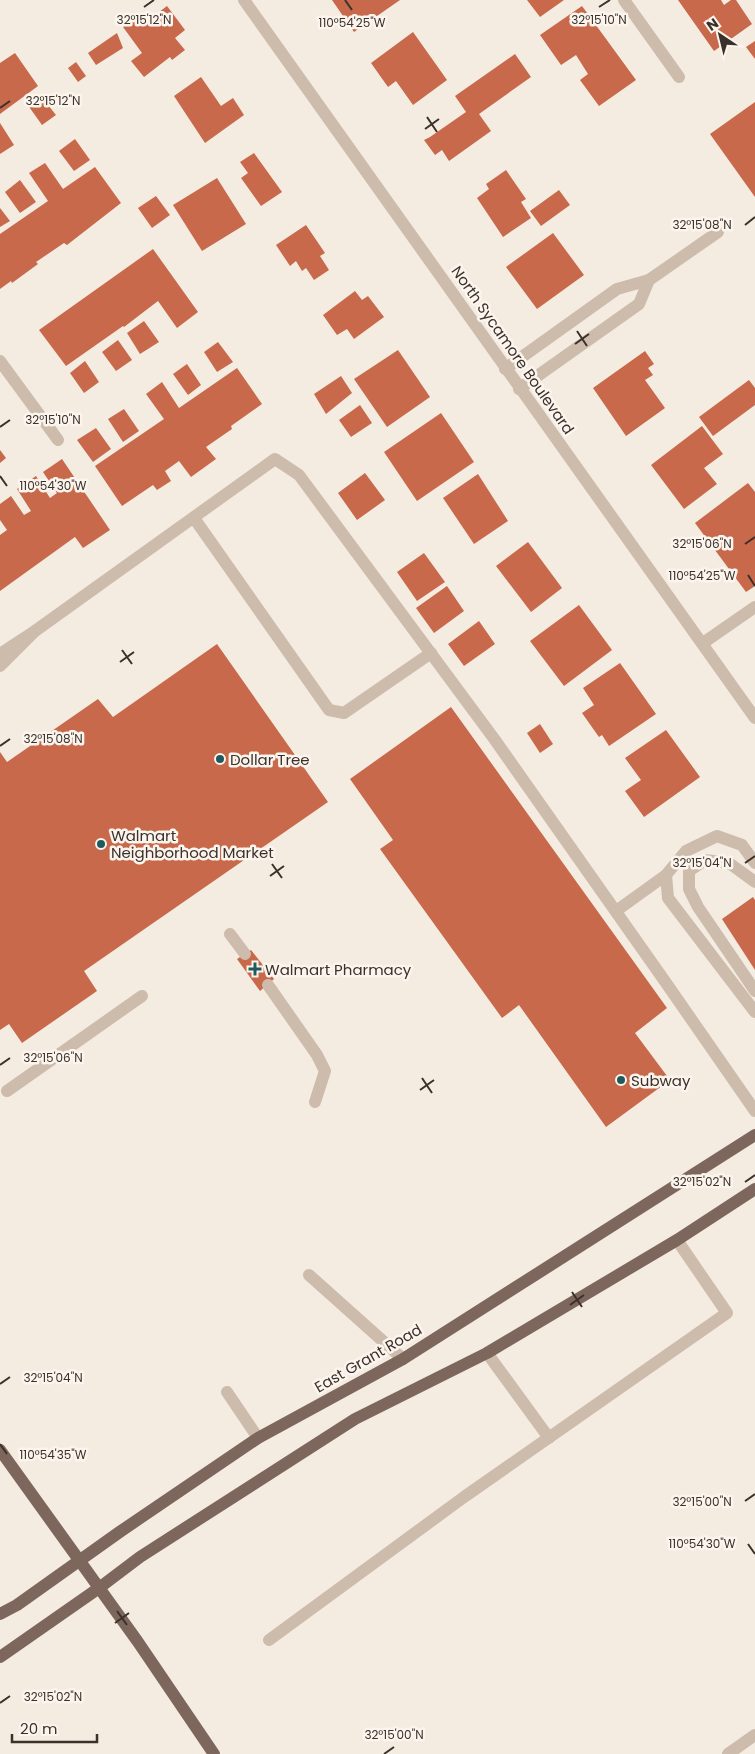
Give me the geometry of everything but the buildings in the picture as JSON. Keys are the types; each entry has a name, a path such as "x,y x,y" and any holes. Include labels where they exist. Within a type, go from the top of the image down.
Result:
{"main road":[{"name":"East Grant Road","path":"0,1614 258,1438 403,1359 755,1135"},
{"path":"0,1657 140,1557 355,1419 487,1353 677,1240 755,1189"},
{"path":"0,1450 80,1561 214,1754"}],"street":[{"name":"North Sycamore Boulevard","path":"244,0 755,718"},
{"path":"624,0 679,77"},
{"path":"505,369 617,289 649,280 718,232"},
{"path":"519,388 639,304 649,280"},
{"path":"0,361 58,440"},
{"path":"0,654 275,459 299,475 495,740 755,1112"},
{"path":"194,518 330,710 344,713 431,653"},
{"path":"703,643 755,607"},
{"path":"0,666 35,631"},
{"path":"616,911 666,875 686,851 717,836 742,845 755,864"},
{"path":"755,882 729,863 705,860 689,871 689,889 698,907 755,991"},
{"path":"666,875 668,898 755,1012"},
{"path":"230,934 245,954"},
{"path":"268,985 317,1055 325,1071 315,1102"},
{"path":"7,1091 142,996"},
{"path":"269,1640 464,1497 727,1313 677,1240"},
{"path":"309,1275 403,1359"},
{"path":"487,1353 549,1438"},
{"path":"227,1392 258,1438"},
{"path":"728,1754 755,1735"}],"place":[{"name":"Dollar Tree","path":"220,759"},
{"name":"Walmart Neighborhood Market","path":"101,844"},
{"name":"Walmart Pharmacy","path":"255,969"},
{"name":"Subway","path":"621,1080"}]}
